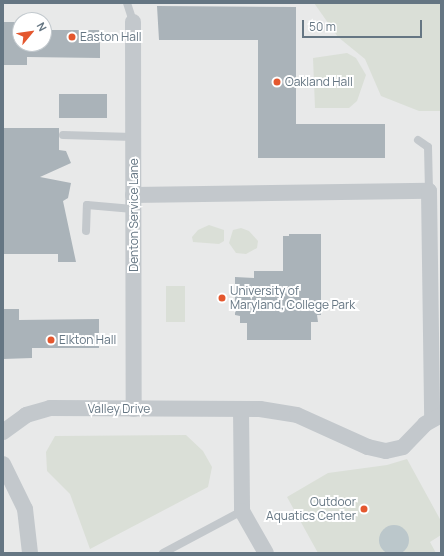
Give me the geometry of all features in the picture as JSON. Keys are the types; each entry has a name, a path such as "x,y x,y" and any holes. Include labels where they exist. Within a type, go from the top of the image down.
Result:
{"street":[{"name":"Denton Service Lane","path":"133,22 134,409"},
{"path":"133,202 429,191 437,417"},
{"path":"241,409 242,510 266,553"},
{"name":"Valley Drive","path":"3,432 38,410 241,409 296,415 368,447 382,451 403,447 437,417"},
{"path":"3,464 24,509 30,553"}],"lane":[{"path":"127,3 133,22"},
{"path":"63,135 133,137"},
{"path":"418,140 428,147 429,191"},
{"path":"86,230 87,205 133,202"},
{"path":"163,553 242,510"}],"shaded area":[{"name":"University of Maryland, College Park","path":"3,3 441,3 441,553 3,553"},
{"path":"314,3 441,3 441,111 419,111 381,96 365,59 338,37"},
{"path":"347,53 356,58 366,75 357,101 349,108 315,108 313,58"},
{"path":"209,225 224,230 224,241 219,244 193,242 192,237 198,230"},
{"path":"241,228 249,231 258,241 257,248 246,254 236,253 229,243 233,230"},
{"path":"166,286 185,286 185,322 166,322"},
{"path":"186,435 203,451 212,467 208,487 90,549 70,494 47,471 46,452 55,436"},
{"name":"Outdoor Aquatics Center","path":"407,459 441,521 441,535 430,542 436,553 318,553 287,497 328,473 387,465"},
{"path":"394,525 400,526 408,534 408,546 400,554 394,555 388,554 380,546 379,540 380,534 388,526"}],"building":[{"name":"Oakland Hall","path":"157,6 296,7 296,124 385,124 385,158 258,158 258,40 159,40"},
{"name":"Easton Hall","path":"3,22 12,22 12,52 52,52 52,30 100,30 100,58 27,57 27,65 3,65"},
{"path":"59,94 107,94 107,118 59,118"},
{"path":"3,128 59,128 59,150 66,151 71,163 40,177 71,183 68,198 63,201 76,262 58,262 58,254 3,254"},
{"path":"289,234 321,234 321,315 317,315 318,322 311,322 311,340 247,340 247,323 240,323 240,316 235,315 235,277 254,278 254,271 283,271 283,236 289,236"},
{"name":"Elkton Hall","path":"3,309 19,309 19,320 99,319 99,348 32,348 32,358 3,359"}],"place":[{"name":"Easton Hall","path":"72,37"},
{"name":"Oakland Hall","path":"277,82"},
{"name":"University of Maryland, College Park","path":"222,298"},
{"name":"Elkton Hall","path":"51,340"},
{"name":"Outdoor Aquatics Center","path":"364,509"}]}
